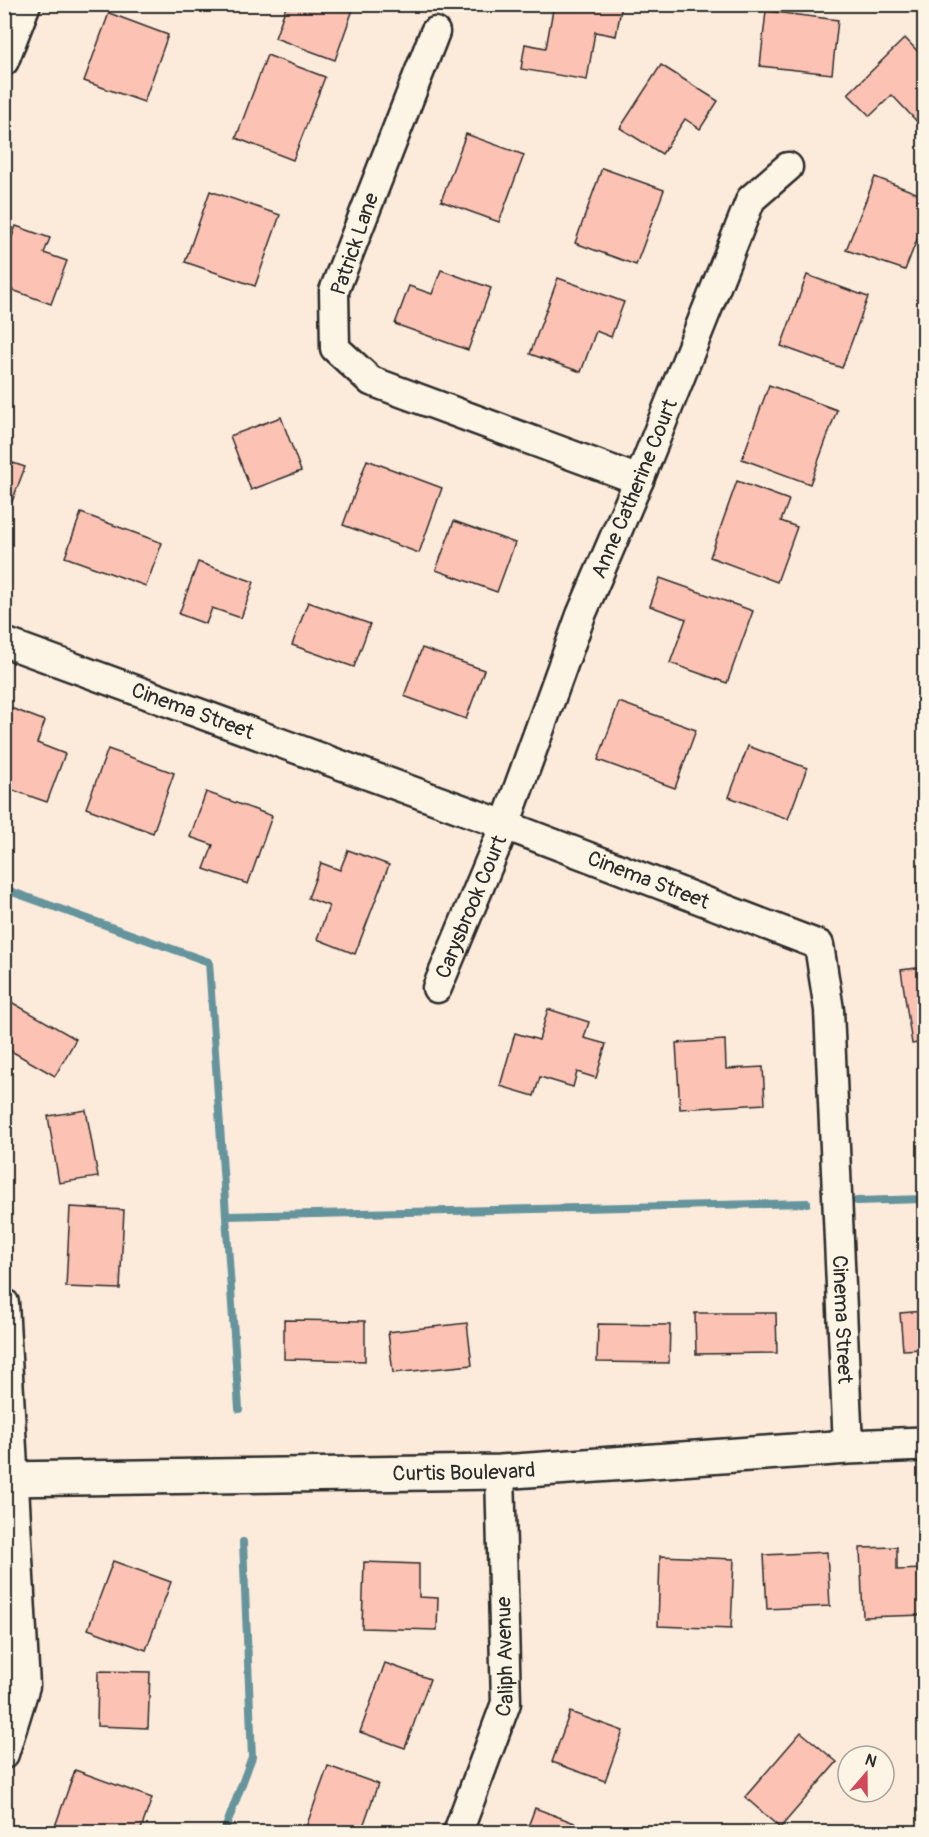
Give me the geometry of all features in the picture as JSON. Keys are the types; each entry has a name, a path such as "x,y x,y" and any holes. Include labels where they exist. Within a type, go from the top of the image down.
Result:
{"street":[{"path":"4,61 26,4"},
{"name":"Patrick Lane","path":"435,32 334,291 335,348 371,381 639,480"},
{"name":"Anne Catherine Court","path":"505,825 581,615 639,480 751,199 788,167"},
{"name":"Cinema Street","path":"4,642 505,825 819,945 829,1010 848,1447"},
{"name":"Carysbrook Court","path":"437,988 505,825"},
{"path":"4,1303 9,1479 25,1686 4,1754"},
{"name":"Curtis Boulevard","path":"9,1479 501,1472 848,1447 924,1444"},
{"name":"Caliph Avenue","path":"458,1833 506,1703 501,1472"}],"building":[{"path":"287,4 355,4 335,60 275,38"},
{"path":"554,4 622,4 616,36 595,32 587,80 521,69 525,44 546,48"},
{"path":"766,11 838,20 832,74 760,66"},
{"path":"109,13 168,35 144,102 84,81"},
{"path":"905,38 924,58 924,129 892,95 870,116 848,94"},
{"path":"267,55 325,77 293,160 236,138"},
{"path":"661,65 718,101 700,129 685,119 662,154 620,128"},
{"path":"466,134 524,155 499,222 441,201"},
{"path":"602,168 664,190 636,265 575,243"},
{"path":"875,177 924,196 924,239 918,237 905,270 846,250"},
{"path":"210,191 280,215 255,286 185,262"},
{"path":"16,226 50,238 44,253 67,261 51,304 4,287 4,258"},
{"path":"441,270 491,288 468,350 395,324 409,286 432,294"},
{"path":"807,275 868,297 842,368 781,346"},
{"path":"558,278 624,302 611,337 596,331 581,372 530,354"},
{"path":"769,385 837,410 810,484 742,459"},
{"path":"281,417 301,471 251,490 230,436"},
{"path":"4,460 25,467 4,523"},
{"path":"367,460 442,488 419,553 343,525"},
{"path":"737,481 789,500 781,521 797,527 777,582 710,557"},
{"path":"81,513 162,543 146,586 65,557"},
{"path":"454,521 515,543 497,592 436,570"},
{"path":"198,562 254,582 241,618 212,608 206,624 179,614"},
{"path":"660,578 753,611 727,683 670,663 686,619 650,606"},
{"path":"308,602 370,624 354,667 292,645"},
{"path":"422,648 484,670 466,719 404,696"},
{"path":"619,702 696,730 675,788 598,760"},
{"path":"11,708 45,721 37,743 65,754 47,802 4,787 4,726"},
{"path":"748,746 807,768 788,819 729,797"},
{"path":"108,749 174,773 153,833 86,808"},
{"path":"206,792 272,816 248,884 204,869 213,845 190,837"},
{"path":"348,850 389,865 355,954 317,939 329,906 308,898 321,863 340,870"},
{"path":"924,967 924,1042 912,1044 901,970"},
{"path":"6,999 76,1039 55,1076 4,1047 4,1002"},
{"path":"548,1009 589,1022 584,1038 606,1044 596,1078 577,1072 573,1087 540,1077 534,1096 500,1086 515,1033 539,1040"},
{"path":"725,1040 726,1069 763,1067 765,1104 680,1109 676,1043"},
{"path":"86,1110 98,1177 59,1183 48,1116"},
{"path":"70,1207 124,1210 120,1289 66,1287"},
{"path":"924,1311 924,1349 903,1350 900,1313"},
{"path":"695,1313 776,1313 777,1353 696,1354"},
{"path":"284,1320 365,1321 365,1361 284,1359"},
{"path":"467,1323 472,1365 393,1373 388,1332"},
{"path":"598,1324 670,1325 669,1363 597,1362"},
{"path":"897,1547 897,1570 924,1569 924,1615 863,1617 860,1548"},
{"path":"827,1552 830,1606 767,1609 764,1555"},
{"path":"660,1556 734,1559 731,1629 658,1626"},
{"path":"113,1561 171,1582 146,1650 88,1629"},
{"path":"364,1562 419,1564 419,1597 438,1598 437,1630 362,1628"},
{"path":"385,1663 430,1679 405,1748 360,1732"},
{"path":"98,1671 150,1672 148,1728 97,1726"},
{"path":"570,1712 623,1731 605,1781 552,1762"},
{"path":"801,1732 836,1761 780,1828 745,1797"},
{"path":"328,1766 378,1784 361,1832 320,1832 306,1827"},
{"path":"75,1770 152,1798 140,1832 53,1832"},
{"path":"535,1808 585,1827 583,1832 526,1832"}],"waterway":[{"path":"4,889 209,962 239,1409"},
{"path":"857,1201 924,1199"},
{"path":"226,1216 807,1203"},
{"path":"224,1832 252,1757 243,1542"}]}
